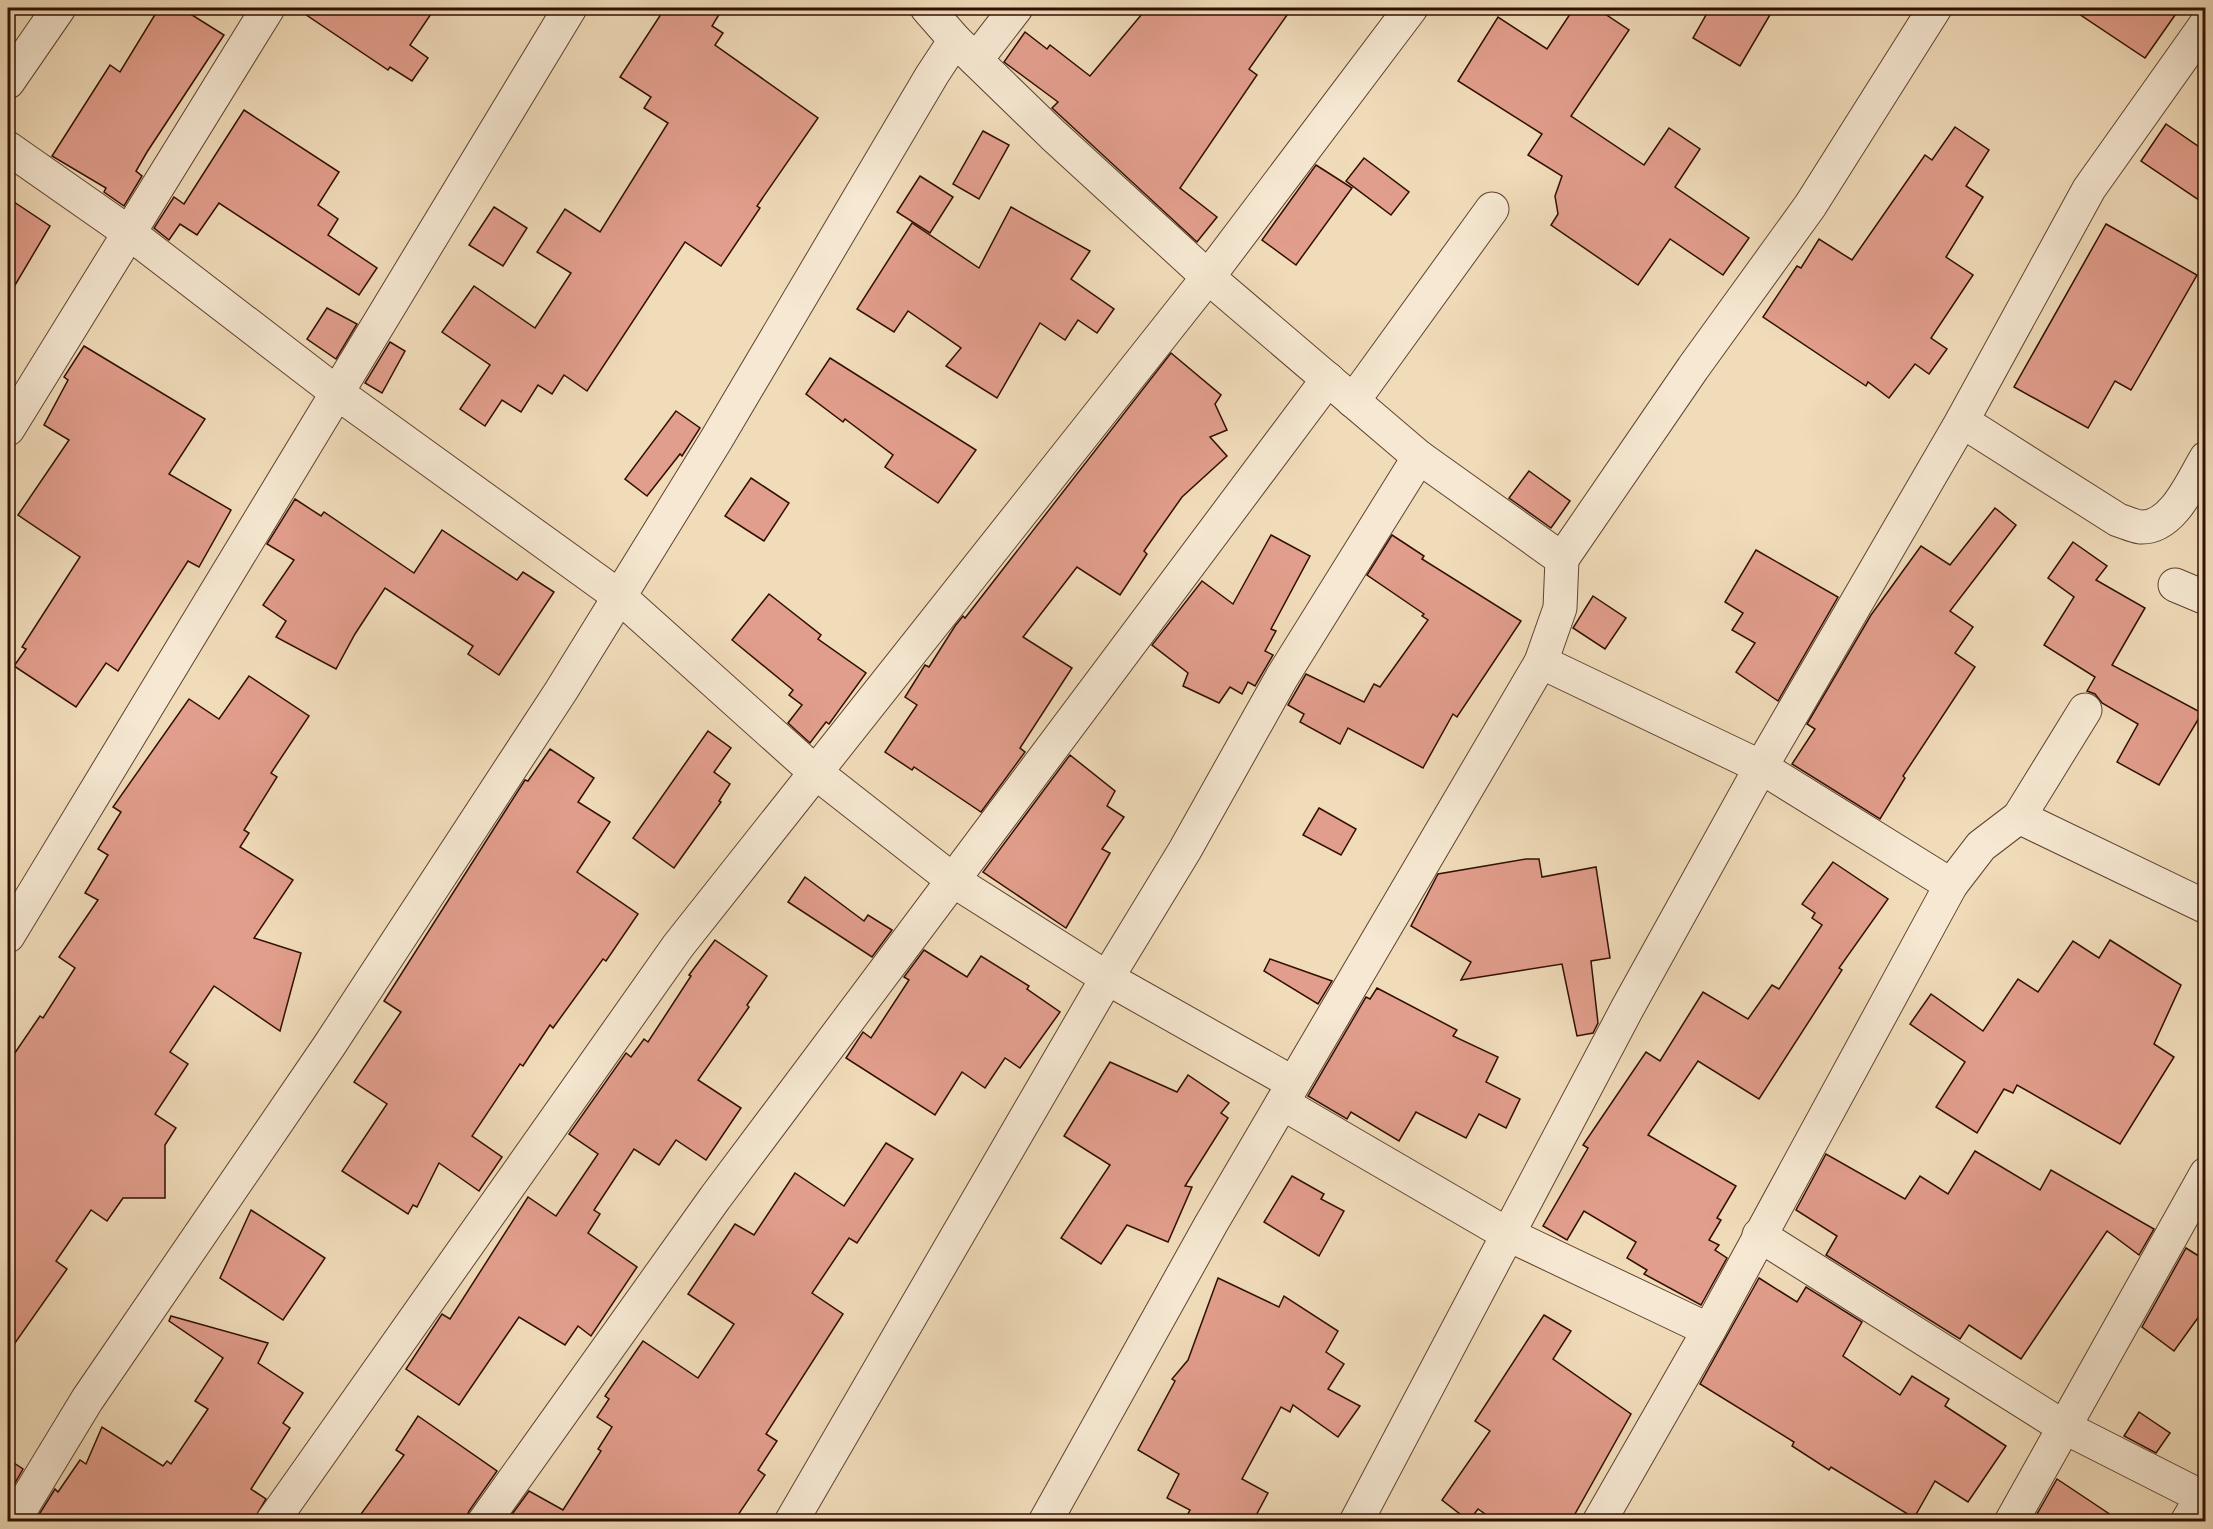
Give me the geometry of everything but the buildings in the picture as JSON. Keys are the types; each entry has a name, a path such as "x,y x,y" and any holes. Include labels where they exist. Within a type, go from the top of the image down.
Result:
{"street":[{"path":"8,82 59,8"},
{"path":"8,429 268,8"},
{"path":"8,936 570,8"},
{"path":"927,8 965,50 1208,277 1419,457 1562,560"},
{"path":"13,1521 87,1400 329,1046 620,597 838,236 932,75 1016,8"},
{"path":"272,1521 678,946 1208,277 1411,8"},
{"path":"1045,1521 1287,1093 1541,662 1560,609 1562,560 1693,368 1810,206 1935,8"},
{"path":"1356,1521 1507,1234 1761,767 1962,421 2089,189 2205,24"},
{"path":"8,148 128,232 336,392 620,597 815,772 954,881 1507,1234 1709,1330"},
{"path":"1353,401 1492,209"},
{"path":"484,1521 715,1198 1328,379"},
{"path":"1962,421 2118,520 2142,527 2163,520 2176,506 2205,459"},
{"path":"791,1521 1107,978 1185,850 1282,677 1419,457"},
{"path":"2175,585 2205,598"},
{"path":"1541,662 1761,767 1951,885"},
{"path":"1599,1521 1709,1330 1759,1234 1951,885 1981,846 2019,817 2085,710"},
{"path":"2019,817 2205,907"},
{"path":"2011,1521 2062,1426 2205,1174"},
{"path":"1759,1234 2062,1426 2200,1502"}]}
